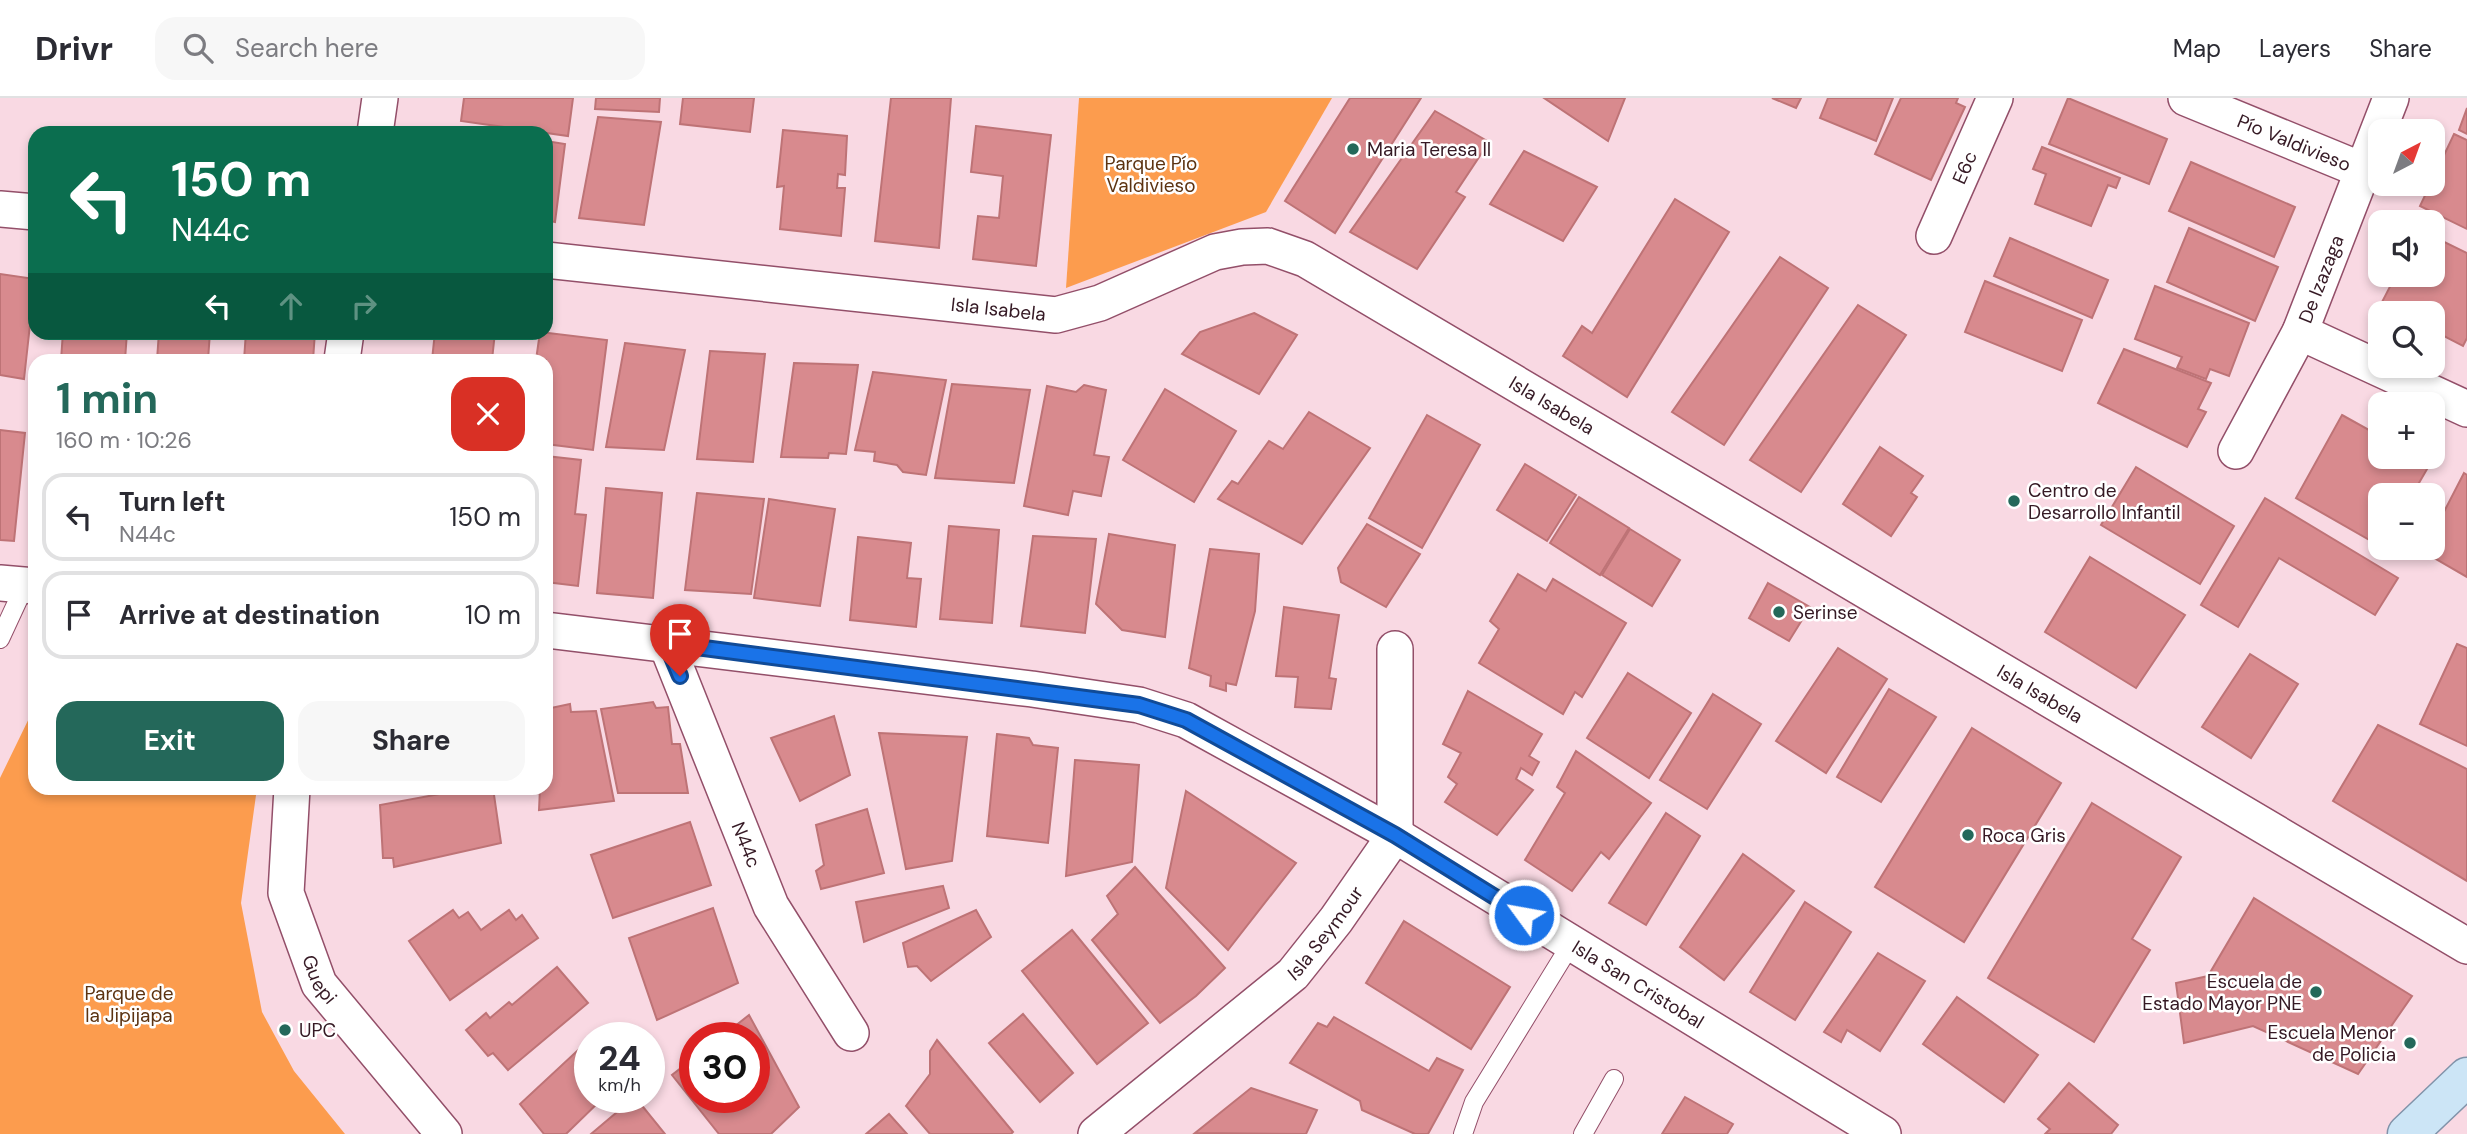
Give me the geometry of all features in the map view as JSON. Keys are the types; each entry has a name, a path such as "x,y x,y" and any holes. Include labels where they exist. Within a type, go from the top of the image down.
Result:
{"main road":[{"path":"2407,1134 2467,1077"}],"street":[{"path":"375,126 380,98"},
{"name":"E6c","path":"1934,236 1995,98"},
{"name":"Pío Valdivieso","path":"2186,98 2364,171"},
{"name":"De Izazaga","path":"2236,451 2300,332 2391,98"},
{"path":"0,209 28,211"},
{"name":"Isla Isabela","path":"553,261 1056,316 1100,303 1215,252 1268,246 1305,259 2467,946"},
{"path":"2300,332 2467,409"},
{"name":"Isla San Cristobal","path":"553,631 1139,705 1186,720 1395,835 1883,1134"},
{"name":"N44c","path":"666,643 771,906 851,1033"},
{"path":"1395,649 1395,835"},
{"name":"Guepi","path":"292,795 286,893 319,984 444,1134"},
{"name":"Isla Seymour","path":"1096,1134 1293,974 1336,920 1395,835"}],"lane":[{"path":"0,639 20,585"},
{"path":"1463,1134 1474,1102 1571,944"},
{"path":"1583,1134 1614,1079"}],"green space":[{"name":"Parque Pío Valdivieso","path":"1079,98 1332,98 1266,212 1066,288"},
{"name":"Parque de la Jipijapa","path":"28,720 28,795 256,795 241,903 262,1012 294,1071 345,1134 0,1134 0,778"}],"building":[{"path":"464,98 573,98 568,136 553,134 553,126 497,126 461,121"},
{"path":"596,98 660,98 659,112 595,109"},
{"path":"683,98 754,98 750,132 680,124"},
{"path":"891,98 951,98 939,248 875,241"},
{"name":"Maria Teresa II","path":"1350,98 1421,98 1335,233 1285,201"},
{"path":"1544,98 1625,98 1608,141"},
{"path":"1772,98 1801,98 1796,108"},
{"path":"1828,98 1893,98 1876,141 1820,118"},
{"path":"1901,98 1958,98 1956,103 1965,107 1931,180 1875,154"},
{"path":"2068,98 2167,139 2149,184 2049,144"},
{"path":"2467,108 2467,134 2459,130"},
{"path":"1435,111 1489,142 1456,192 1465,197 1417,269 1350,232"},
{"path":"598,117 661,122 644,225 579,218"},
{"path":"976,126 1051,135 1036,266 973,259 978,216 999,218 1003,176 971,172"},
{"path":"783,130 847,136 845,175 838,174 837,188 845,188 841,236 780,229 784,186 777,187"},
{"path":"2454,134 2467,140 2467,229 2445,218 2445,210 2428,210 2420,206 2425,196 2445,196 2445,153"},
{"path":"553,142 565,144 553,222"},
{"path":"2042,147 2120,178 2116,188 2108,185 2091,226 2035,204 2046,174 2033,169"},
{"path":"1524,151 1597,187 1563,241 1490,204"},
{"path":"2191,162 2295,207 2274,257 2169,211"},
{"path":"1675,199 1729,232 1627,397 1563,356 1582,326 1592,333"},
{"path":"2189,228 2278,267 2255,321 2167,282"},
{"path":"2010,238 2108,280 2092,318 1994,276"},
{"path":"2445,242 2467,253 2467,338 2463,346 2445,337 2445,301 2383,301 2390,287 2445,287"},
{"path":"1780,257 1828,288 1724,445 1672,412"},
{"path":"0,274 28,278 28,340 24,379 0,375"},
{"path":"1985,281 2082,320 2062,371 1965,332"},
{"path":"2155,286 2249,323 2229,376 2210,369 2206,379 2177,368 2182,357 2135,339"},
{"path":"1858,305 1906,335 1801,492 1750,460"},
{"path":"1254,313 1297,335 1259,394 1182,354 1200,332"},
{"path":"553,334 607,340 593,450 553,445 553,354 537,354 539,340 553,340"},
{"path":"62,340 126,340 125,354 61,354"},
{"path":"158,340 209,340 208,354 157,354"},
{"path":"245,340 314,340 313,354 244,354"},
{"path":"434,340 494,340 493,354 433,354"},
{"path":"625,343 685,350 664,450 606,447"},
{"path":"2124,349 2211,383 2198,409 2206,412 2187,447 2098,403"},
{"path":"710,351 765,354 753,462 697,459"},
{"path":"794,363 858,365 846,454 829,453 828,458 781,457"},
{"path":"873,372 946,380 926,475 903,472 897,465 874,461 875,452 855,450"},
{"path":"952,384 1030,390 1014,483 935,478"},
{"path":"1084,385 1106,390 1094,455 1109,457 1101,496 1073,491 1068,515 1024,506 1047,386 1076,392"},
{"path":"1165,389 1236,431 1194,502 1123,460"},
{"path":"1309,412 1370,448 1302,544 1218,499 1232,481 1238,484 1269,441 1283,449"},
{"path":"1427,415 1480,445 1422,548 1369,518"},
{"path":"2342,415 2368,429 2368,469 2427,469 2419,483 2368,483 2368,539 2296,498"},
{"path":"0,430 25,433 14,541 0,540"},
{"path":"1880,447 1923,476 1911,493 1917,497 1891,536 1843,504"},
{"path":"553,457 581,460 575,514 586,515 578,586 553,583"},
{"path":"1525,464 1576,495 1547,541 1497,510"},
{"path":"2136,467 2234,526 2200,584 2101,525"},
{"path":"2464,473 2467,475 2467,577 2438,560 2445,560 2445,510"},
{"path":"606,488 662,493 653,598 597,593"},
{"path":"697,493 764,499 751,594 685,590"},
{"path":"1579,497 1629,528 1600,575 1550,543"},
{"path":"2265,498 2398,578 2375,615 2279,558 2238,627 2201,605"},
{"path":"769,499 835,509 820,606 754,598"},
{"path":"1367,524 1420,554 1386,607 1341,582 1338,568"},
{"path":"949,526 999,530 992,623 940,619"},
{"path":"1630,529 1680,560 1652,606 1602,575"},
{"path":"1109,534 1175,545 1165,637 1122,630 1096,604"},
{"path":"1033,536 1096,539 1085,633 1021,626"},
{"path":"858,537 911,543 907,578 921,579 916,627 850,620"},
{"path":"1210,549 1259,554 1255,611 1236,685 1226,683 1226,691 1210,686 1211,676 1189,668"},
{"path":"2090,557 2185,615 2136,688 2045,632"},
{"path":"1518,574 1546,591 1553,579 1626,623 1582,697 1575,692 1563,714 1479,663 1499,629 1490,621"},
{"name":"Serinse","path":"1768,583 1810,607 1789,641 1749,618"},
{"path":"1284,607 1339,615 1329,678 1336,679 1331,709 1295,707 1298,677 1276,676"},
{"path":"2457,644 2467,648 2467,746 2420,724"},
{"path":"1838,648 1887,679 1826,773 1776,741"},
{"path":"2250,654 2298,684 2251,758 2202,727"},
{"path":"1628,673 1691,713 1649,778 1587,738"},
{"path":"1889,689 1936,717 1881,802 1837,777"},
{"path":"1468,691 1542,734 1529,756 1539,762 1532,775 1521,768 1516,779 1533,790 1497,835 1445,802 1457,784 1448,777 1461,753 1443,744"},
{"path":"1713,694 1761,724 1707,809 1660,780"},
{"path":"653,702 656,708 668,707 672,744 680,744 688,793 618,793 601,709"},
{"path":"570,704 571,712 596,711 614,801 539,810 540,795 553,795 553,708"},
{"path":"834,716 850,775 800,801 771,738"},
{"path":"2378,725 2467,769 2467,881 2333,801"},
{"name":"Roca Gris","path":"1972,728 2061,783 1964,942 1875,887"},
{"path":"879,733 967,737 952,861 906,869"},
{"path":"997,734 1029,738 1033,745 1058,748 1048,843 987,836"},
{"path":"1576,751 1651,803 1609,859 1601,852 1572,891 1525,860 1565,793 1557,787"},
{"path":"1075,760 1139,765 1132,862 1066,876"},
{"path":"1186,791 1296,863 1228,950 1166,888"},
{"path":"434,795 494,795 501,843 394,867 393,858 383,858 380,805"},
{"path":"2092,803 2181,857 2132,939 2150,950 2094,1042 1988,978"},
{"path":"867,809 884,873 821,889 816,871 824,865 816,825"},
{"path":"1666,813 1700,836 1646,925 1609,903"},
{"path":"690,822 711,885 613,918 591,855"},
{"path":"1743,854 1794,891 1724,980 1680,947"},
{"path":"1135,867 1225,968 1196,996 1160,1023 1092,940 1118,914 1107,896"},
{"path":"943,886 949,908 864,942 856,902"},
{"path":"2254,898 2412,996 2358,1074 2253,1026 2184,1043 2176,983 2208,976"},
{"path":"1805,902 1851,932 1795,1020 1750,992"},
{"path":"713,908 738,983 657,1020 629,938"},
{"path":"453,910 459,918 468,912 481,930 509,910 516,920 522,915 538,938 450,1000 409,941"},
{"path":"976,910 991,937 931,981 917,966 908,967 903,943"},
{"path":"1404,921 1510,987 1471,1049 1366,983"},
{"path":"1072,930 1148,1023 1097,1064 1022,971"},
{"path":"1878,953 1925,981 1880,1051 1847,1030 1841,1042 1824,1032"},
{"path":"557,967 588,1003 508,1070 493,1053 488,1056 466,1030 486,1013 490,1018 509,1002 512,1005"},
{"path":"1957,997 2038,1055 2004,1102 1923,1044"},
{"path":"1023,1014 1073,1073 1040,1102 989,1043"},
{"path":"749,1015 753,1022 740,1022"},
{"path":"1334,1017 1429,1071 1437,1058 1463,1070 1428,1134 1415,1134 1362,1110 1360,1101 1290,1063 1318,1023 1327,1027"},
{"path":"937,1040 1013,1132 1011,1134 930,1134 906,1106 930,1074 930,1051"},
{"path":"574,1054 574,1113 588,1113 566,1134 544,1134 520,1104"},
{"path":"770,1054 799,1107 771,1134 719,1134 702,1113 770,1113"},
{"path":"679,1070 679,1084 672,1075"},
{"path":"2069,1083 2118,1125 2111,1134 2045,1134 2050,1129 2038,1119"},
{"path":"1251,1088 1317,1110 1306,1134 1195,1133"},
{"path":"1685,1097 1733,1124 1727,1134 1662,1134"},
{"path":"616,1113 648,1113 665,1134 591,1134"},
{"path":"889,1114 907,1134 866,1134"}],"place":[{"name":"Maria Teresa II","path":"1353,149"},
{"name":"Centro de Desarrollo Infantil","path":"2014,501"},
{"name":"Serinse","path":"1779,612"},
{"name":"Roca Gris","path":"1968,835"},
{"name":"Escuela de Estado Mayor PNE","path":"2316,992"},
{"name":"UPC","path":"285,1030"},
{"name":"Escuela Menor de Policia","path":"2410,1043"}],"route":[{"path":"680,676 666,643 1139,705 1186,720 1395,835 1524,915"}]}
